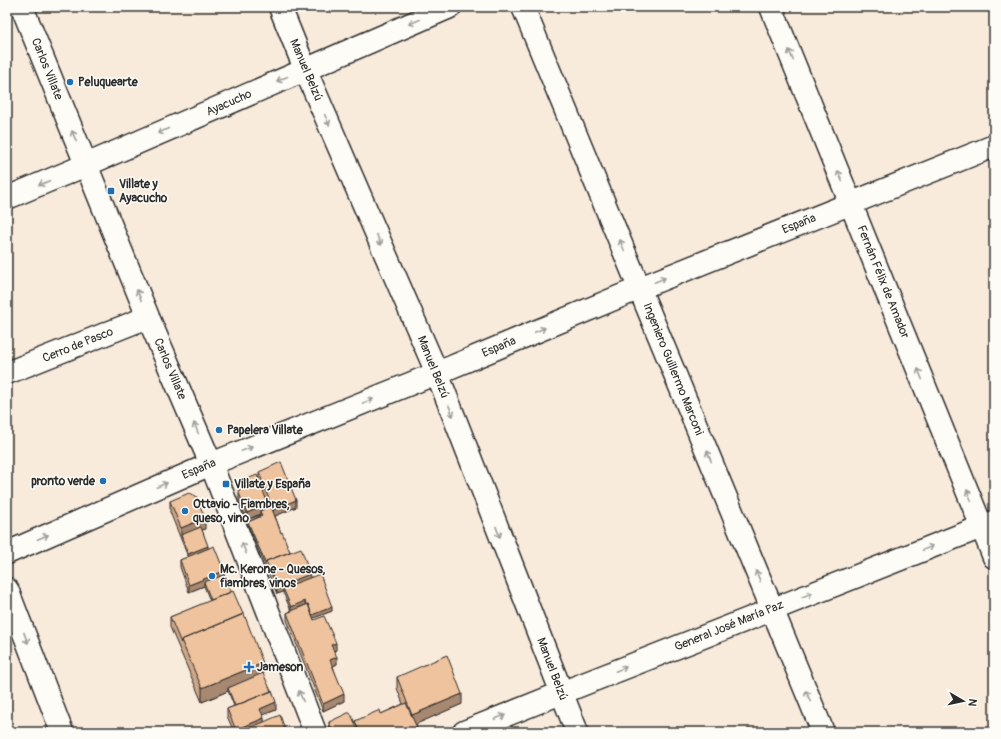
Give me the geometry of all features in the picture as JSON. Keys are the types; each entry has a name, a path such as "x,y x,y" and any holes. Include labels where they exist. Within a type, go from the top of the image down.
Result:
{"street":[{"name":"Carlos Villate","path":"22,7 148,316 211,464 315,732"},
{"name":"Manuel Belzú","path":"280,7 305,69 437,373 577,732"},
{"name":"Ayacucho","path":"7,198 450,7"},
{"name":"Ingeniero Guillermo Marconi","path":"523,7 823,732"},
{"name":"Fernán Félix de Amador","path":"771,7 851,203 988,524 994,557"},
{"name":"España","path":"7,552 211,464 437,373 640,288 994,146"},
{"name":"Cerro de Pasco","path":"7,373 148,316"},
{"name":"General José María Paz","path":"464,732 988,524"},
{"path":"7,589 62,732"}],"building":[{"path":"281,462 296,500 273,510 259,472"},
{"path":"257,475 268,504 247,513 239,493 240,482"},
{"path":"189,493 196,496 205,518 181,528 170,501"},
{"path":"271,506 290,552 266,561 266,564 248,522 262,516 260,511"},
{"path":"201,527 208,546 188,554 181,535"},
{"path":"214,546 224,571 189,585 180,560"},
{"path":"301,548 310,574 277,587 266,561"},
{"path":"320,574 332,607 312,615 308,604 306,605 305,601 291,607 283,588"},
{"path":"224,575 231,592 211,600 204,582"},
{"path":"233,591 243,614 181,640 181,643 170,617"},
{"path":"308,604 314,620 324,616 336,643 331,645 337,657 330,660 344,694 323,704 287,613"},
{"path":"244,614 263,663 202,688 181,640"},
{"path":"447,655 462,694 412,715 397,677"},
{"path":"263,673 271,691 235,706 228,688"},
{"path":"272,691 276,702 260,709 264,718 236,730 227,709"},
{"path":"406,703 417,728 408,732 360,732 355,721 380,710 381,714"},
{"path":"350,712 359,732 333,732 329,722"},
{"path":"280,715 286,732 252,732 250,728"}],"place":[{"name":"Peluquearte","path":"70,82"},
{"name":"Villate y Ayacucho","path":"111,191"},
{"name":"Papelera Villate","path":"219,430"},
{"name":"pronto verde","path":"103,481"},
{"name":"Villate y España","path":"226,484"},
{"name":"Ottavio - Fiambres, queso, vino","path":"185,511"},
{"name":"Mc. Kerone - Quesos, fiambres, vinos","path":"212,576"},
{"name":"Jameson","path":"249,667"}]}
